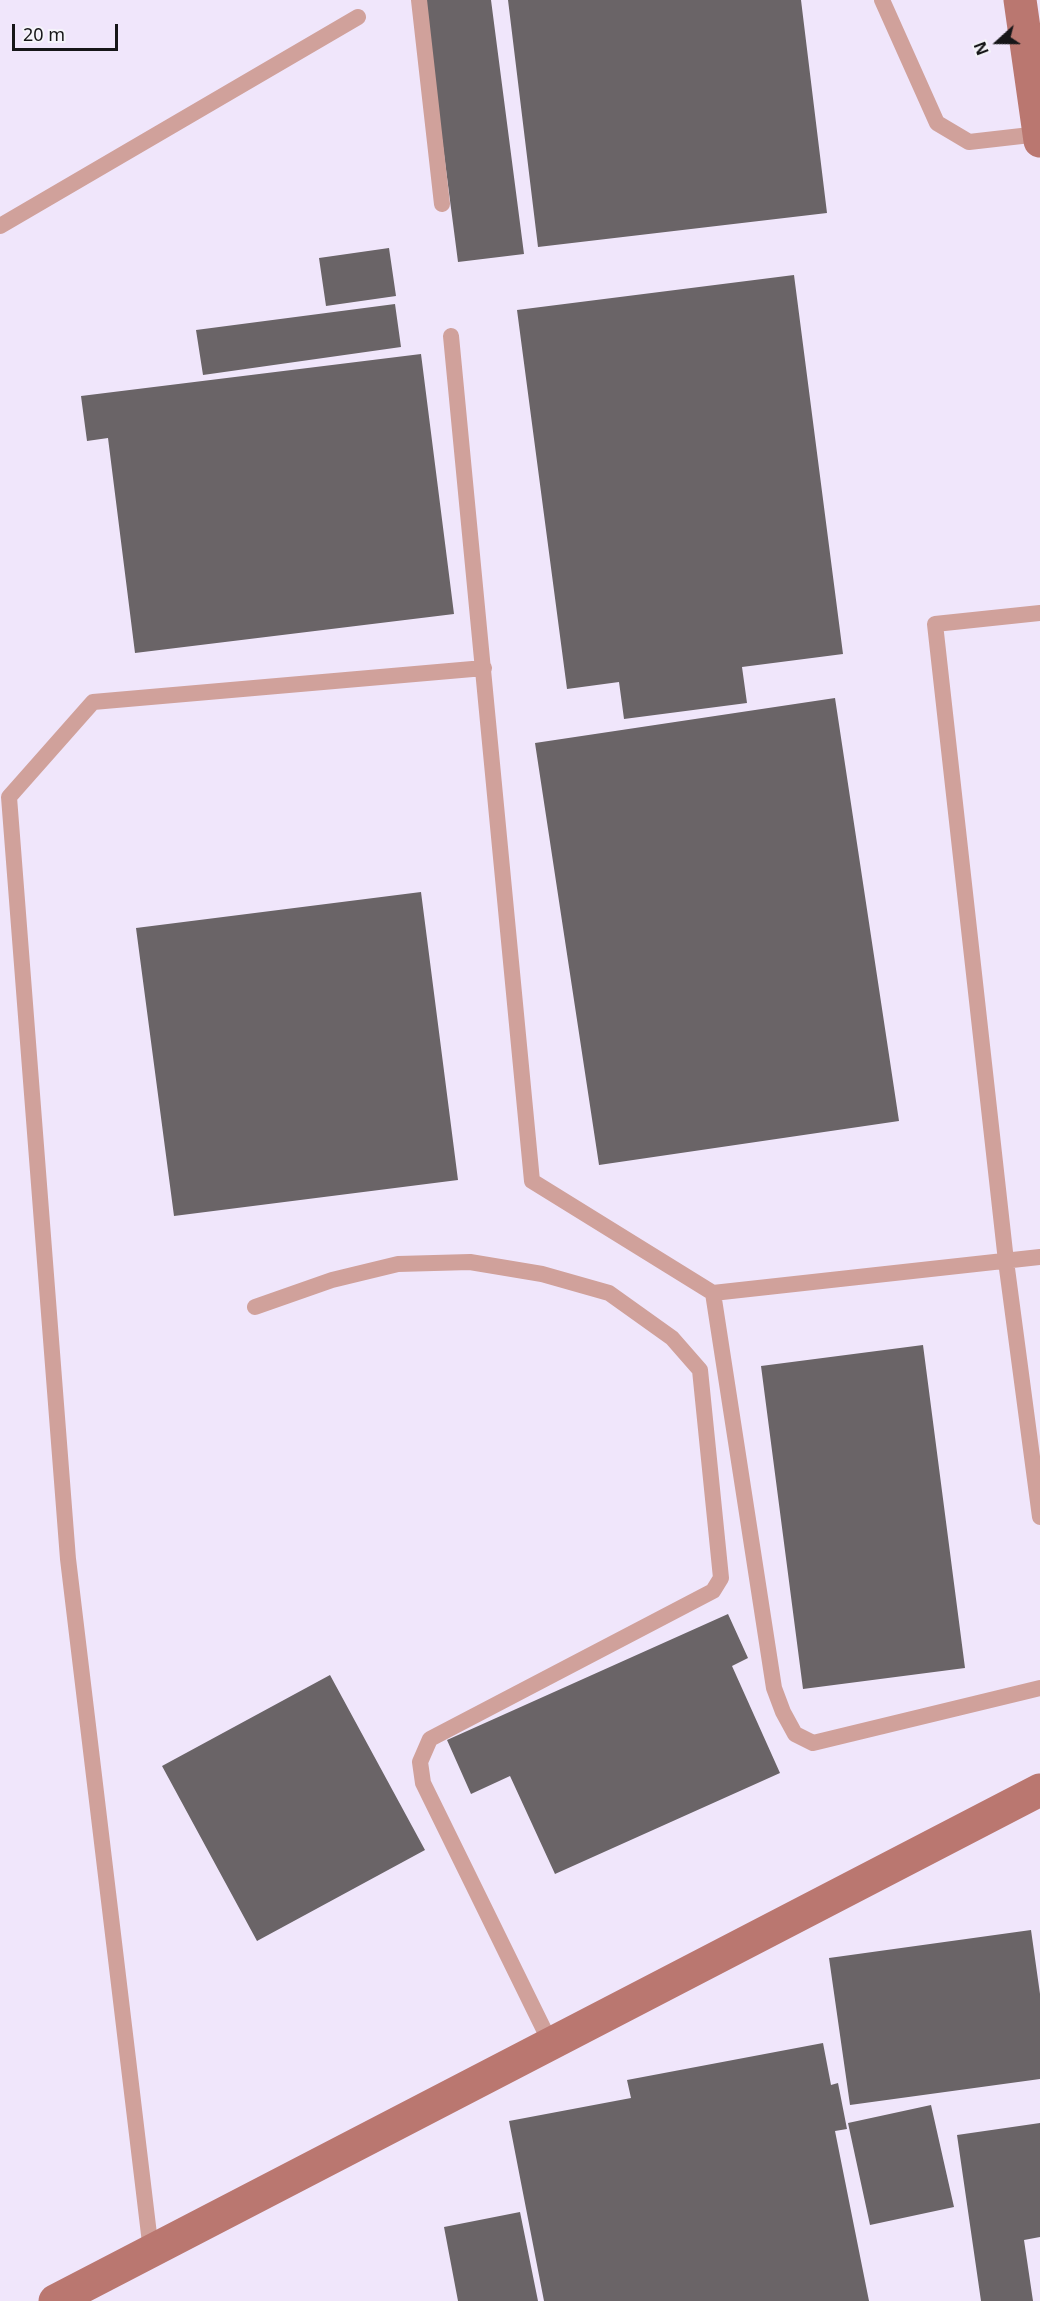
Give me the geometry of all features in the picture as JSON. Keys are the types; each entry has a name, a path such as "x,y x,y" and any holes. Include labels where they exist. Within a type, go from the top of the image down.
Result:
{"street":[{"path":"1020,0 1039,137"},
{"path":"55,2301 1040,1790"}],"lane":[{"path":"419,0 442,204"},
{"path":"882,0 937,123 969,142 1039,137"},
{"path":"0,226 358,17"},
{"path":"451,336 532,1181 713,1293 1040,1257"},
{"path":"1040,613 935,624 1006,1261 1040,1517"},
{"path":"151,2251 68,1559 9,797 93,702 484,668"},
{"path":"255,1307 332,1280 398,1264 470,1262 542,1274 609,1293 672,1338 700,1370 721,1578 713,1591 430,1739 420,1762 423,1784 550,2044"},
{"path":"713,1293 774,1688 795,1734 813,1743 1040,1688"}],"shaded area":[{"path":"0,0 1040,0 1040,2301 0,2301"}],"building":[{"path":"424,0 491,0 524,254 458,262"},
{"path":"508,0 801,0 827,213 538,247"},
{"path":"389,248 396,296 326,306 319,258"},
{"path":"794,275 843,654 742,667 747,703 624,719 619,682 567,689 517,310"},
{"path":"395,304 401,347 203,375 196,330"},
{"path":"421,354 454,614 135,653 108,438 87,441 81,396"},
{"path":"835,698 899,1121 599,1165 535,743"},
{"path":"421,892 458,1180 174,1216 136,928"},
{"path":"923,1345 965,1668 803,1689 761,1366"},
{"path":"728,1614 748,1658 732,1666 780,1773 555,1874 510,1776 471,1794 447,1740"},
{"path":"330,1675 425,1850 257,1941 162,1766"},
{"path":"1031,1930 1040,1994 1040,2079 850,2105 829,1958"},
{"path":"823,2043 831,2085 838,2083 847,2129 835,2131 869,2301 544,2301 509,2121 631,2098 627,2080"},
{"path":"931,2105 954,2207 870,2225 848,2123"},
{"path":"1040,2123 1040,2237 1024,2240 1033,2301 981,2301 957,2135"},
{"path":"520,2212 538,2301 458,2301 444,2227"}]}
